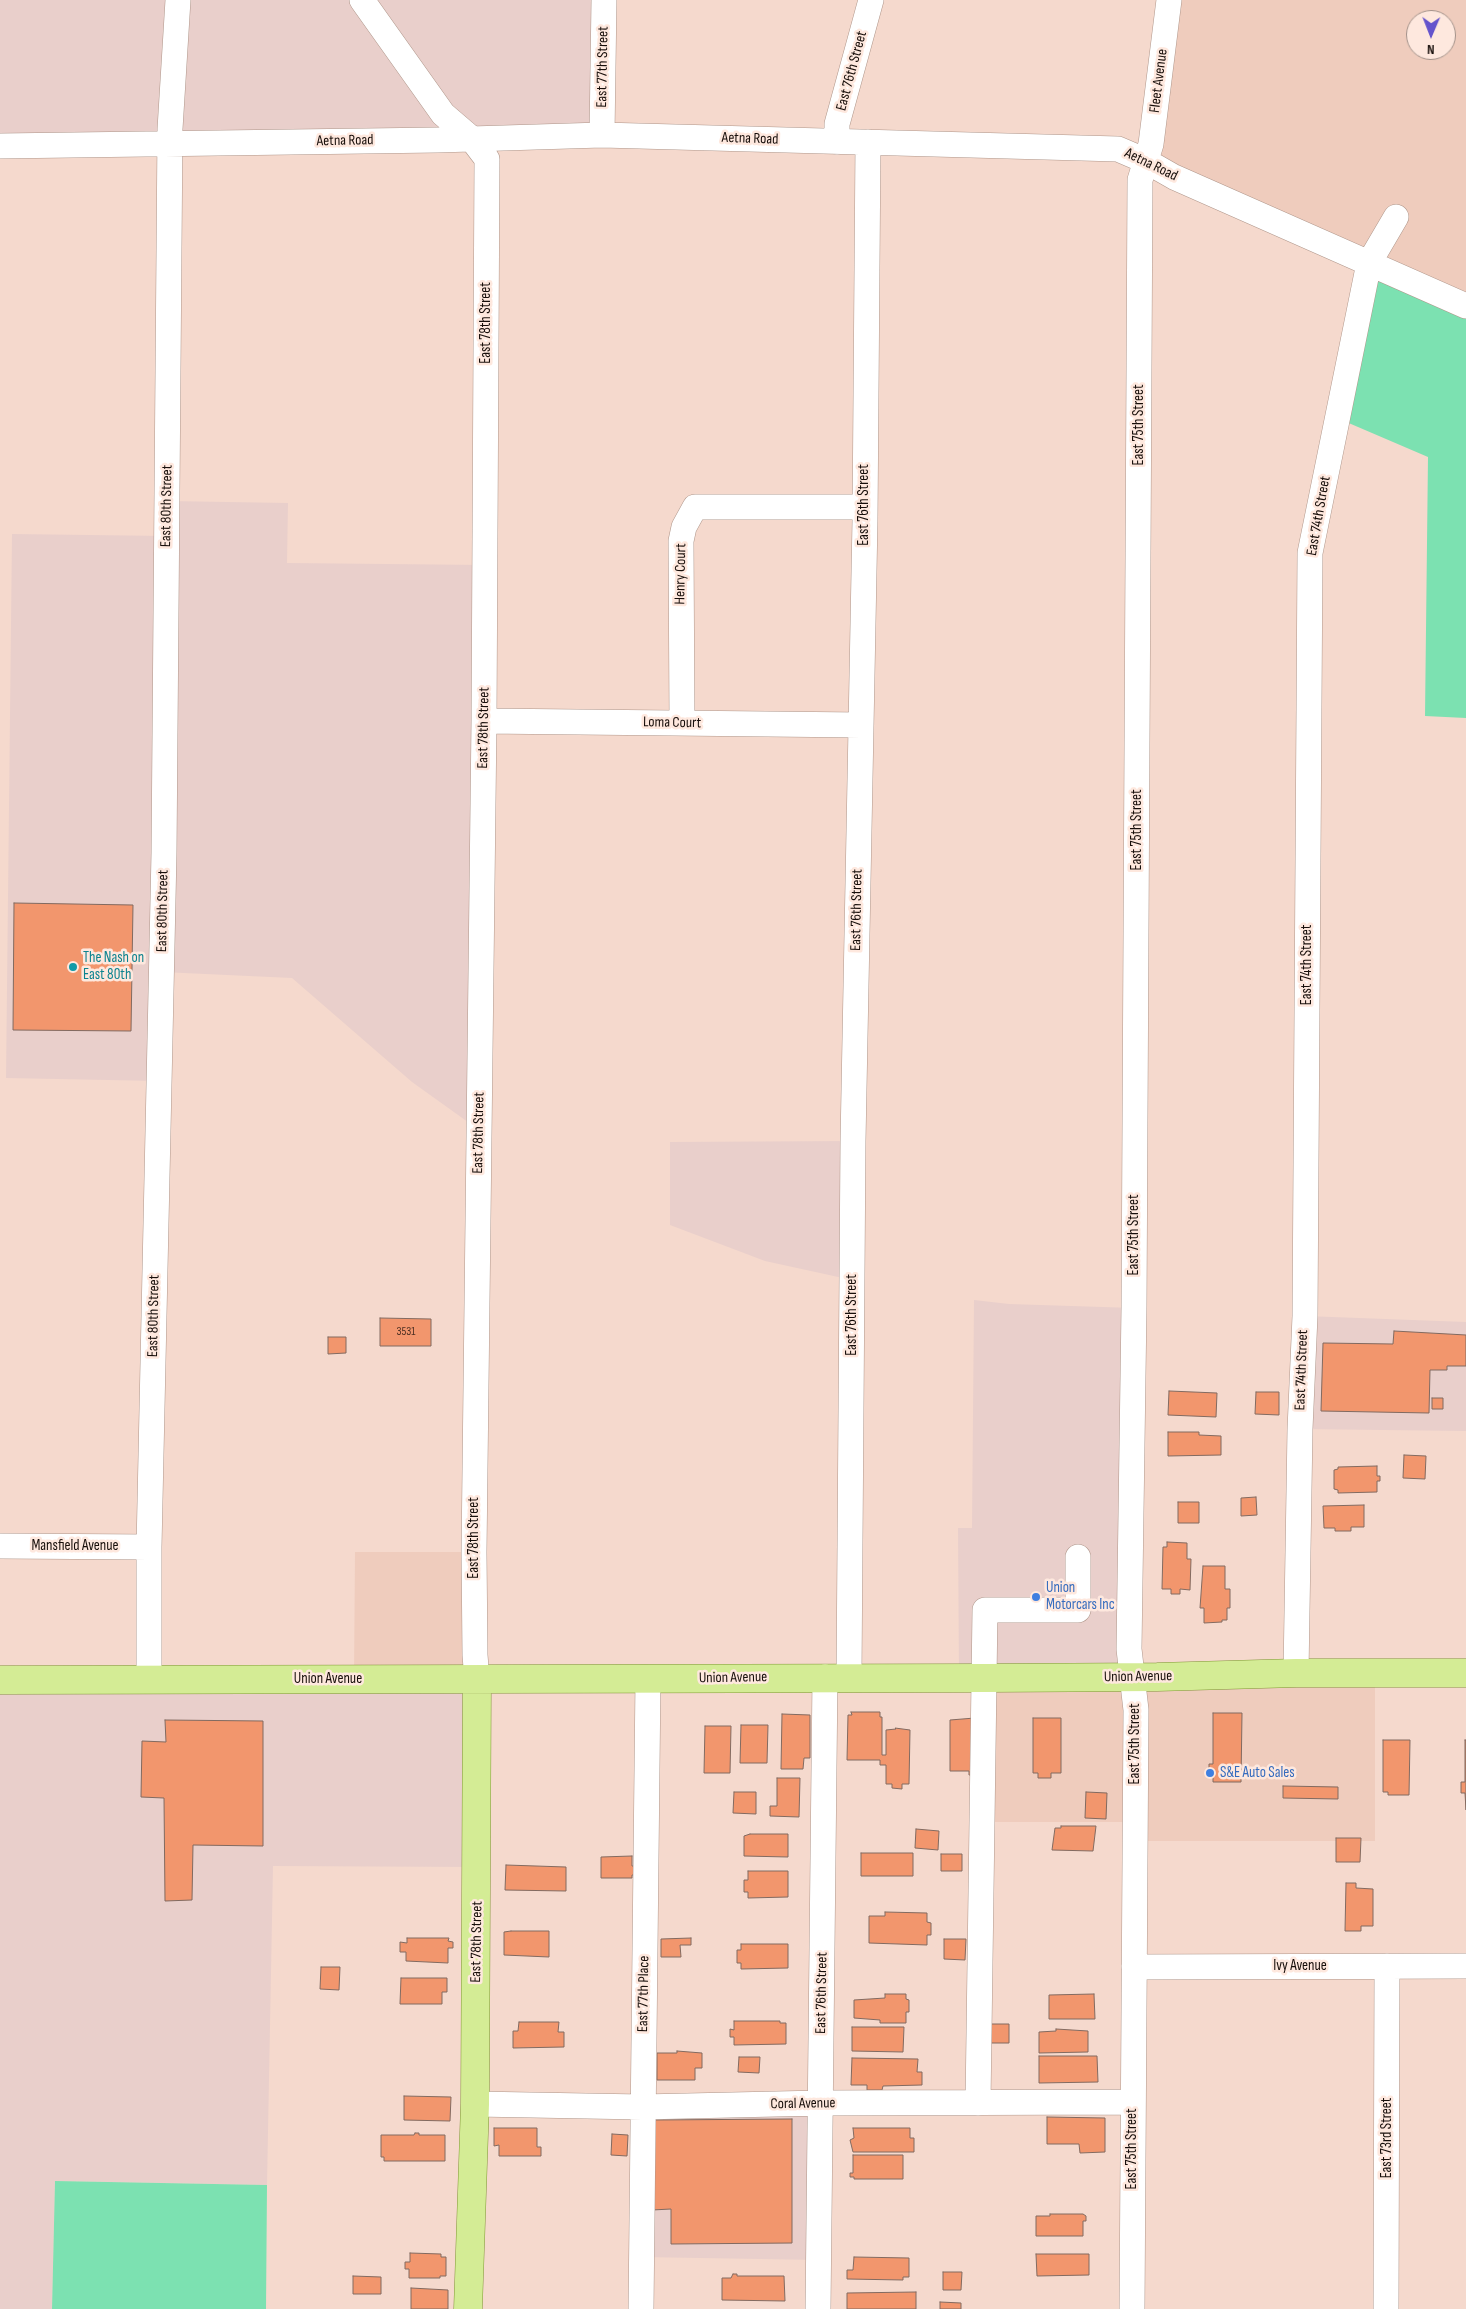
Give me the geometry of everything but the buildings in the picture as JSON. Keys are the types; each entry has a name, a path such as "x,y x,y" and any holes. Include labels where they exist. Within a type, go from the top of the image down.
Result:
{"main road":[{"name":"Union Avenue","path":"0,1680 985,1678 1296,1673 1466,1673"},
{"name":"East 78th Street","path":"468,2309 475,2104 477,1680"}],"street":[{"name":"East 80th Street","path":"149,1679 149,1546 164,853 172,80 178,0"},
{"name":"East 78th Street","path":"362,0 443,114 471,138 487,160 484,721 474,1552 477,1680"},
{"name":"East 77th Street","path":"602,135 604,0"},
{"name":"East 76th Street","path":"838,142 838,124 871,0"},
{"name":"Fleet Avenue","path":"1146,161 1151,144 1169,0"},
{"name":"Aetna Road","path":"0,146 602,135 1118,149 1146,161 1174,177 1466,306"},
{"name":"East 76th Street","path":"818,2309 821,2103 837,1677 853,1151 861,725 868,142"},
{"name":"East 75th Street","path":"1132,2309 1136,1710 1129,1649 1134,1308 1140,180 1146,161"},
{"name":"East 74th Street","path":"1296,1673 1300,1429 1305,1316 1310,553 1369,263 1396,217"},
{"name":"Henry Court","path":"682,724 681,541 684,527 695,507 864,507"},
{"name":"Loma Court","path":"484,721 861,725"},
{"name":"Mansfield Avenue","path":"0,1546 149,1546"},
{"path":"978,2102 985,1610 1078,1610 1078,1557"},
{"name":"East 77th Place","path":"641,2309 648,1679"},
{"name":"East 73rd Street","path":"1386,2309 1387,1966"},
{"name":"Ivy Avenue","path":"1134,1967 1466,1966"},
{"name":"Coral Avenue","path":"475,2104 642,2107 821,2103 1132,2102"}],"shaded area":[{"path":"0,0 604,0 602,135 0,146"},
{"path":"1169,0 1466,0 1466,306 1174,177 1151,144"},
{"path":"167,501 288,503 287,563 485,565 479,1130 412,1082 292,978 162,972 159,1081 6,1078 12,534 166,536"},
{"path":"853,1141 852,1280 765,1261 670,1225 670,1142"},
{"path":"974,1300 1009,1304 1134,1308 1132,1677 959,1677 958,1528 972,1528"},
{"path":"1305,1316 1466,1322 1466,1431 1300,1429"},
{"path":"355,1552 474,1552 477,1680 354,1679"},
{"path":"1375,1673 1375,1841 1135,1841 1135,1822 981,1822 985,1678"},
{"path":"0,1680 477,1680 478,1867 273,1866 267,2185 55,2181 52,2309 0,2309"},
{"path":"821,2103 819,2260 641,2257 642,2107"}],"green space":[{"path":"1369,263 1466,307 1466,718 1425,716 1428,457 1337,418"},
{"path":"55,2181 267,2185 266,2309 52,2309"}],"place":[{"name":"The Nash on East 80th","path":"73,967"},
{"name":"Union Motorcars Inc","path":"1036,1597"},
{"name":"S&E Auto Sales","path":"1210,1773"}]}
